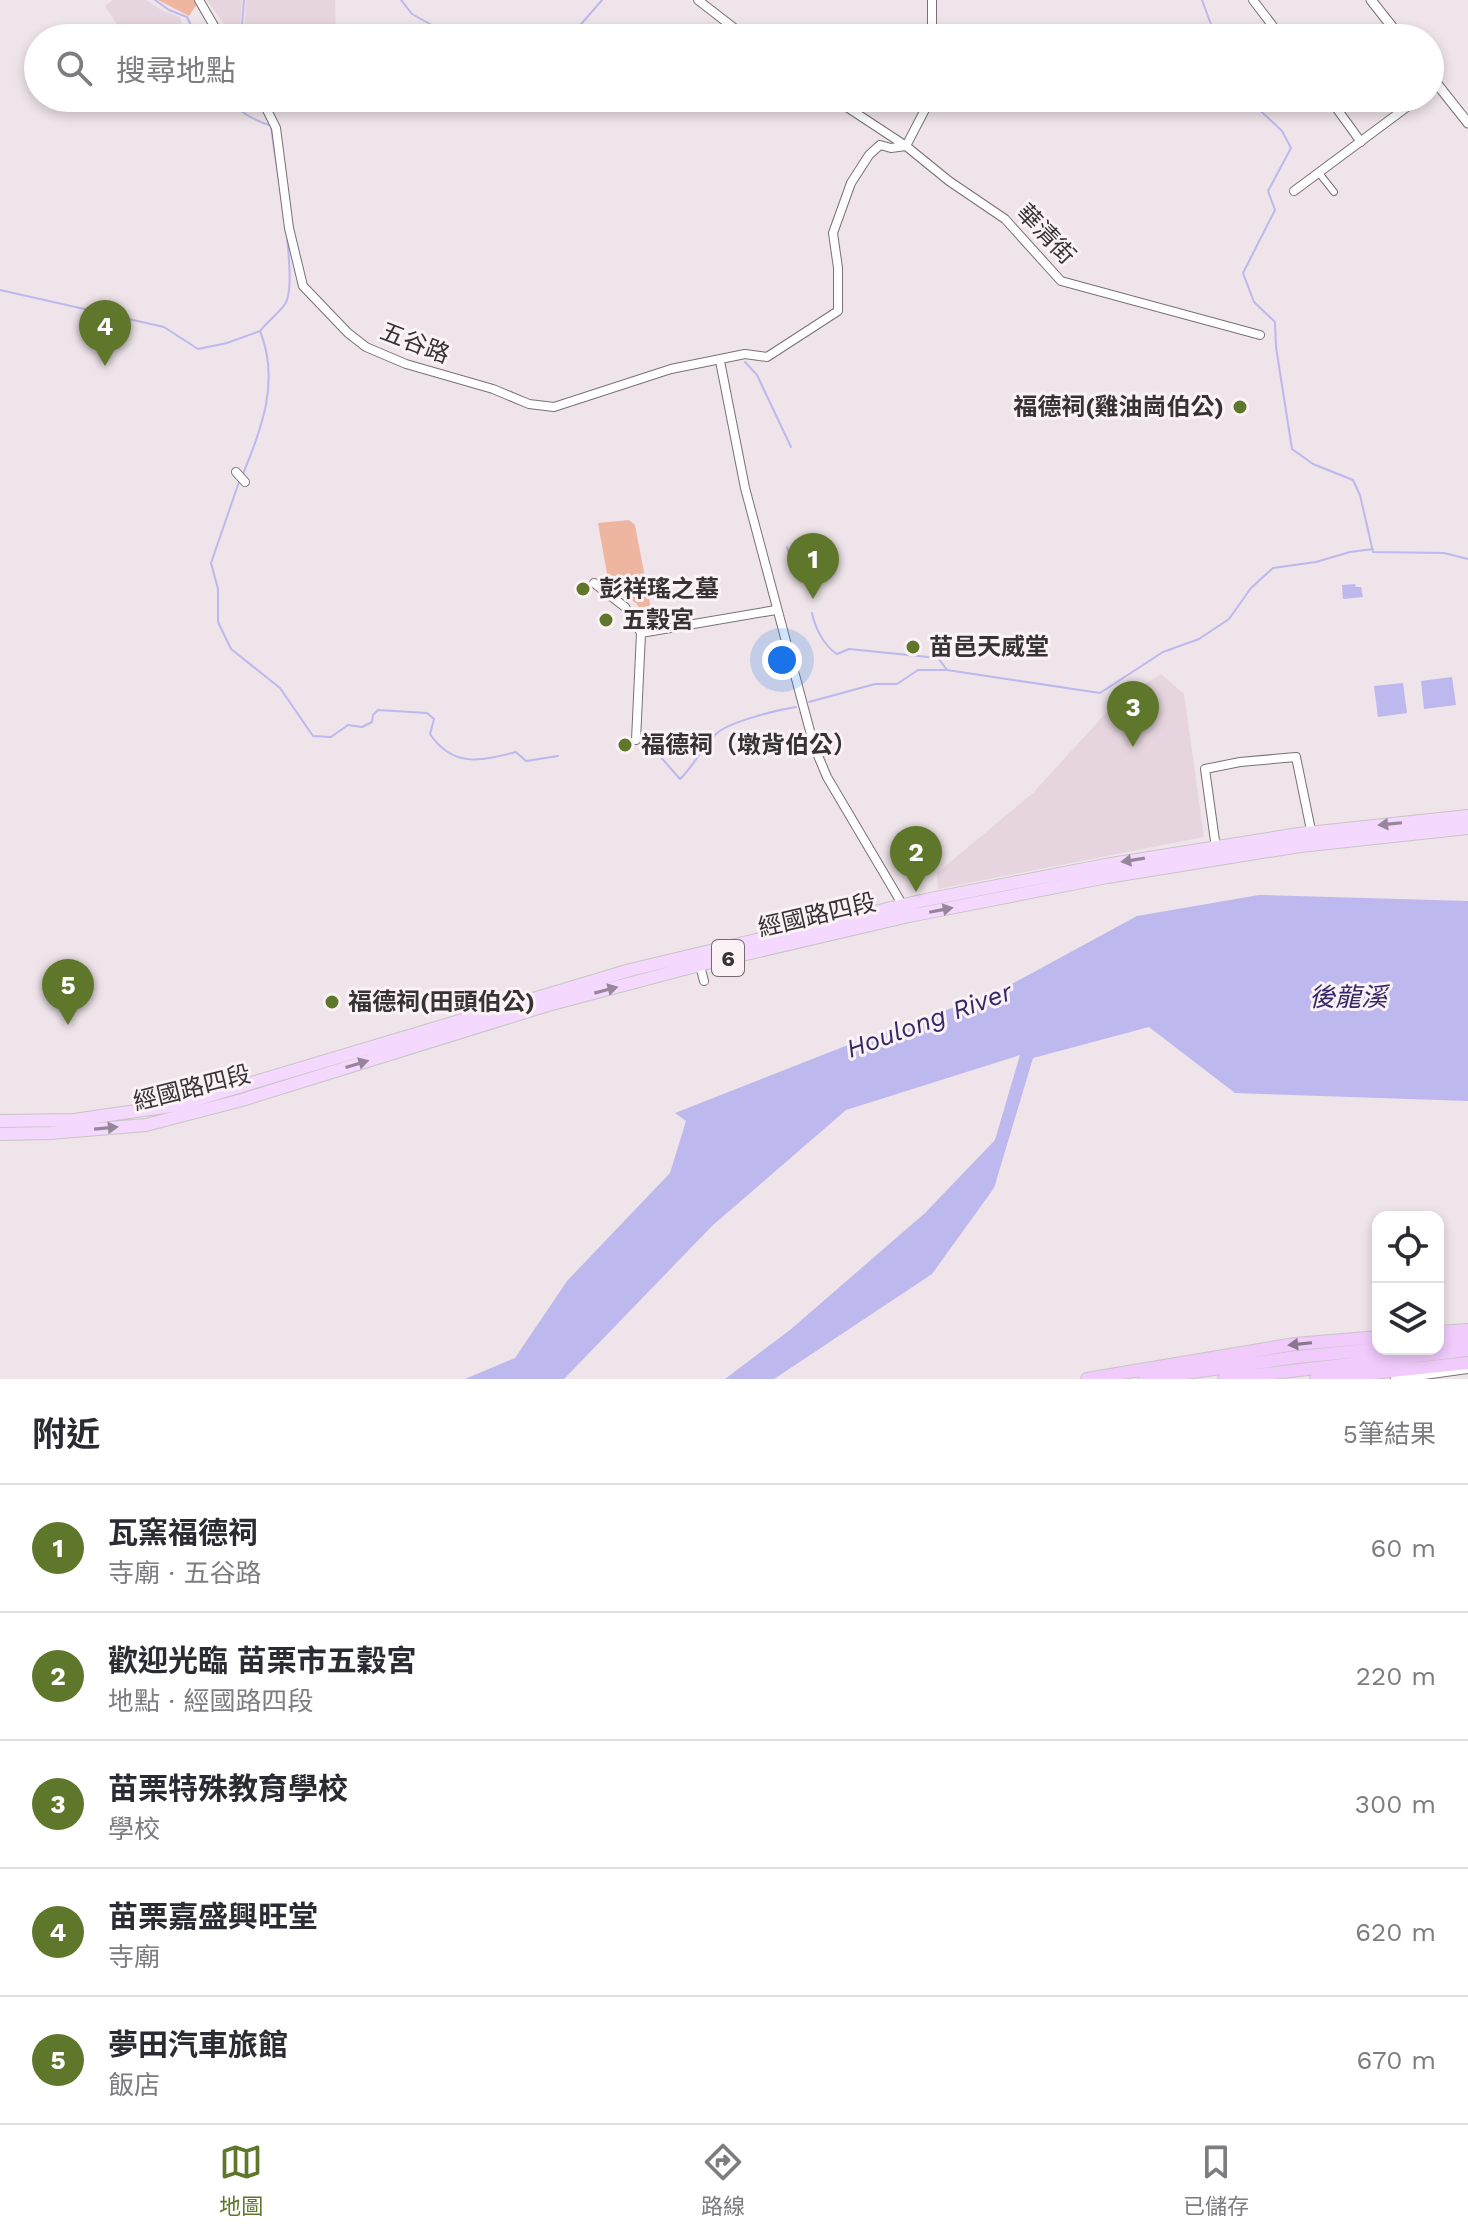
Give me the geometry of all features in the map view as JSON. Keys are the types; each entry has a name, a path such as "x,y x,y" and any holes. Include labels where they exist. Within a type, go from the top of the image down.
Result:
{"highway":[{"path":"1444,1332 1468,1330"},
{"path":"1087,1379 1295,1344 1372,1338"},
{"path":"1444,1343 1468,1341"},
{"path":"1145,1379 1372,1350"},
{"path":"1224,1379 1468,1350"},
{"path":"1316,1379 1468,1366"}],"main road":[{"name":"經國路四段","path":"0,1134 146,1125 242,1100 393,1053 536,996 1105,865 1468,816"},
{"name":"經國路四段","path":"906,910 1107,877 1313,838 1468,828"},
{"name":"經國路四段","path":"0,1121 74,1120 178,1105 393,1053"}],"street":[{"path":"199,0 213,24"},
{"path":"698,0 729,24"},
{"path":"932,0 932,24"},
{"path":"1253,0 1271,24"},
{"path":"1371,0 1390,24"},
{"path":"1444,98 1468,123"},
{"name":"五谷路","path":"268,112 276,128 289,228 303,286 348,333 366,347 406,364 493,389 529,404 554,407 671,369 745,354 767,357 838,311 838,268 833,233 845,197 869,155 880,145 891,148 906,146"},
{"name":"華清街","path":"854,112 1005,219 1061,281 1260,335"},
{"path":"906,146 924,112"},
{"path":"1339,112 1361,142"},
{"path":"1294,191 1401,112"},
{"path":"1319,173 1334,192"},
{"path":"720,361 745,488 814,746 827,777 906,910"},
{"path":"236,472 245,482"},
{"path":"594,583 625,607 641,633 636,740"},
{"path":"641,633 776,610"},
{"path":"1216,848 1205,769 1230,763 1296,757 1313,838"},
{"path":"698,959 704,981"},
{"path":"1395,1379 1468,1366"}],"shaded area":[{"path":"113,0 146,0 180,17 182,24 117,24 105,6"},
{"path":"158,0 195,0 197,4 189,16"},
{"path":"207,0 242,0 240,24 224,24"},
{"path":"246,0 335,0 336,24 245,24"},
{"path":"629,520 635,525 654,625 648,624 637,604 609,585 598,523"},
{"path":"1161,674 1184,694 1204,837 938,889 937,873 1034,792 1116,702"}],"water":[{"path":"1342,585 1361,587 1363,597 1343,599"},
{"path":"1452,677 1456,705 1424,709 1421,681"},
{"path":"1403,683 1407,713 1378,717 1374,686"},
{"name":"後龍溪","path":"1259,895 1468,901 1468,1101 1235,1093 1149,1027 1033,1058 994,1188 932,1274 774,1379 725,1379 790,1330 925,1213 995,1140 1020,1055 846,1110 713,1225 564,1379 465,1379 515,1358 567,1281 670,1173 686,1121 675,1113 848,1045 997,992 1137,916"}],"waterway":[{"path":"155,0 187,17 190,24"},
{"path":"242,24 244,0"},
{"path":"401,0 412,14 430,24"},
{"path":"581,24 602,0"},
{"path":"1202,0 1211,24"},
{"path":"197,5 205,18"},
{"path":"242,476 266,404 268,368 260,331 285,304 290,272 271,126 243,112"},
{"path":"1262,112 1282,131 1291,148 1268,191 1275,210 1243,273 1254,302 1275,322 1292,449 1313,464 1353,480 1360,495 1373,552 1444,553 1468,559"},
{"path":"0,290 164,327 198,349 260,331"},
{"path":"745,362 757,375 791,447"},
{"path":"239,482 211,563 218,589 218,622 231,649 280,688 313,736 331,737 348,725 362,727 372,722 378,710 427,713 434,719 430,734 439,745 458,757 491,758 516,752 526,761 558,756"},
{"path":"787,547 793,567"},
{"path":"809,702 875,684 897,684 918,670 947,670 1100,693 1163,652 1199,639 1229,619 1251,588 1273,568 1373,549"},
{"path":"812,613 821,636 837,654 849,649 938,658 947,670"},
{"path":"645,739 680,779 711,739 722,730 753,717 796,707"}],"place":[{"name":"苗栗嘉盛興旺堂","path":"105,366"},
{"name":"福德祠(雞油崗伯公)","path":"1240,407"},
{"name":"彭祥瑤之墓","path":"583,589"},
{"name":"瓦窯福德祠","path":"813,599"},
{"name":"五穀宮","path":"606,620"},
{"name":"苗邑天威堂","path":"913,647"},
{"name":"福德祠（墩背伯公）","path":"625,745"},
{"name":"苗栗特殊教育學校","path":"1133,747"},
{"name":"歡迎光臨 苗栗市五穀宮","path":"916,892"},
{"name":"福德祠(田頭伯公)","path":"332,1002"},
{"name":"夢田汽車旅館","path":"68,1025"}],"water label":[{"name":"Houlong River","path":"929,1020"}]}
